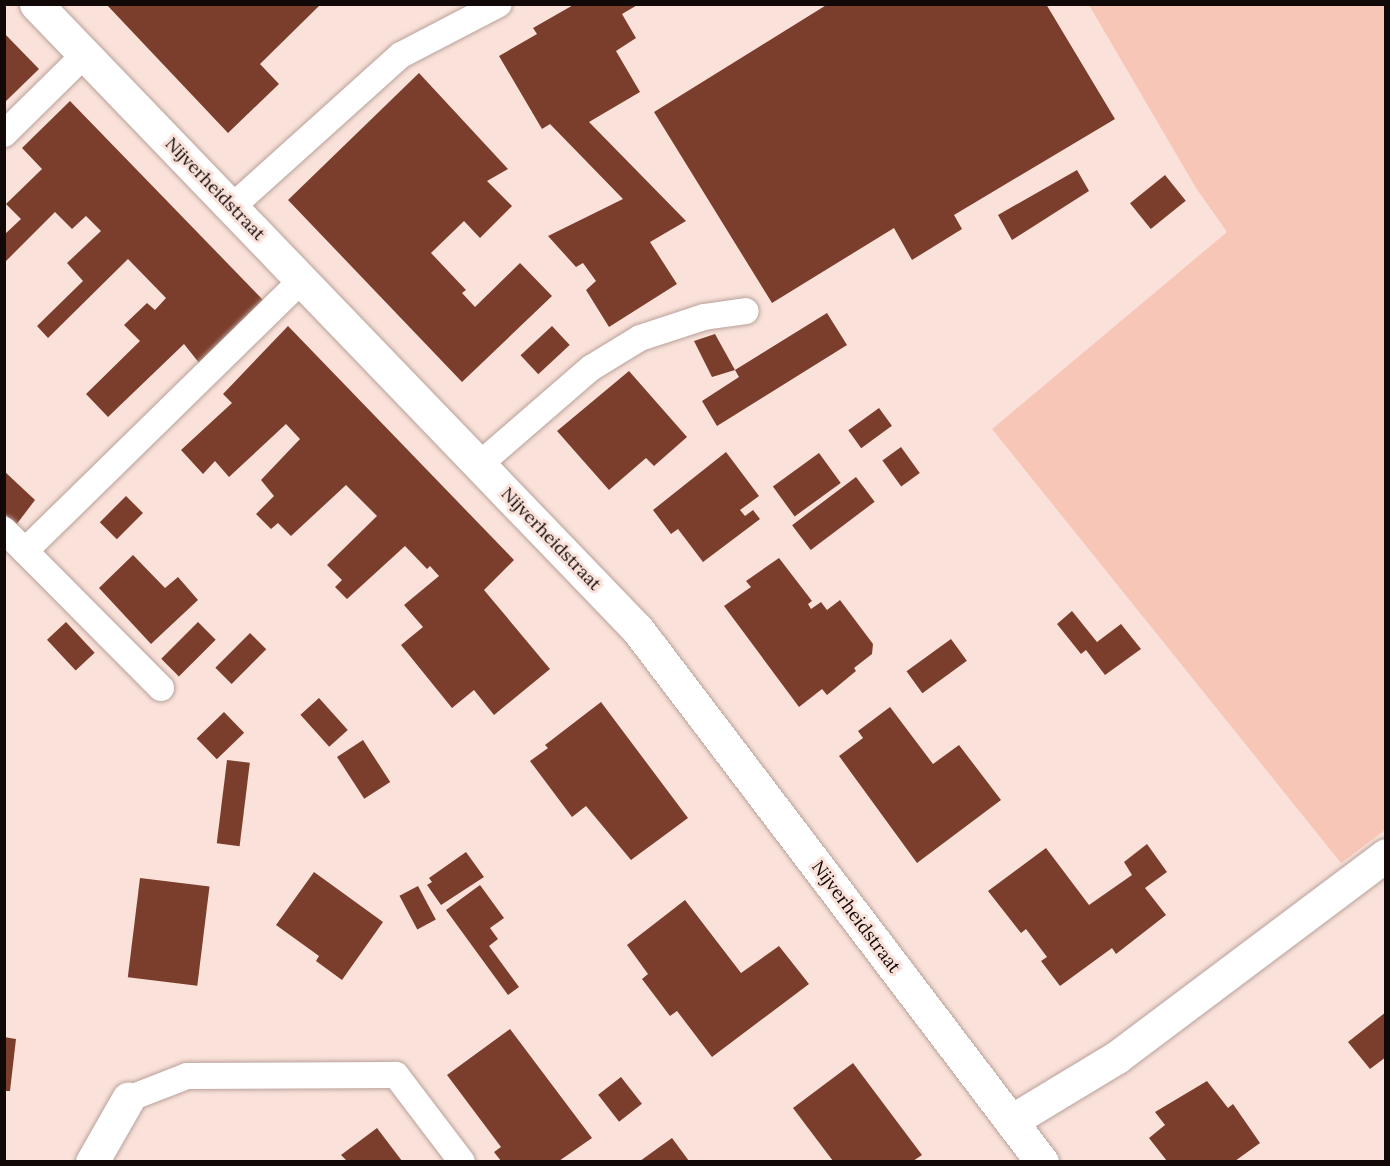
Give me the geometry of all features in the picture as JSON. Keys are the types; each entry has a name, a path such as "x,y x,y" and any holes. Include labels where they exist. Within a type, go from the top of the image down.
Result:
{"street":[{"name":"Nijverheidstraat","path":"36,4 638,630 1042,1161"},
{"path":"1011,1121 1117,1057 1386,855"},
{"path":"92,1161 128,1099"}],"lane":[{"path":"232,207 401,55 499,4"},
{"path":"4,134 86,54"},
{"path":"25,551 302,280"},
{"path":"480,464 591,368 640,338 704,317 746,312"},
{"path":"4,530 161,688"},
{"path":"128,1099 187,1076 396,1075 462,1161"}],"shaded area":[{"path":"1089,5 1385,5 1385,830 1341,863 992,429 1227,232 1196,188"}],"building":[{"path":"106,4 321,4 260,64 279,84 228,133"},
{"path":"575,4 639,4 622,14 636,38 616,51 640,92 589,122 686,221 650,242 677,284 609,327 586,290 596,281 583,263 576,267 548,236 623,199 550,124 542,129 499,56 537,34 533,28"},
{"path":"828,4 1046,4 1115,119 954,215 962,229 912,260 894,228 772,303 654,112"},
{"path":"4,33 39,69 4,103"},
{"path":"419,73 508,169 487,181 512,206 480,238 464,221 431,253 466,290 462,293 475,307 520,263 552,296 462,382 288,200"},
{"path":"70,101 265,302 200,364 184,344 108,417 86,394 140,341 124,325 147,303 155,310 166,298 128,259 48,338 37,326 83,281 67,263 101,231 86,216 72,229 55,212 4,263 4,235 21,219 6,204 42,169 22,148"},
{"path":"1077,170 1089,191 1012,240 998,215"},
{"path":"1165,175 1186,201 1151,229 1130,203"},
{"path":"827,313 847,345 717,426 702,401 739,377 735,370"},
{"path":"288,326 514,560 484,590 550,669 494,715 474,690 452,708 401,645 423,627 404,605 439,576 430,566 427,569 405,546 347,599 335,587 342,580 327,565 377,516 346,485 291,536 278,523 271,529 256,514 274,496 261,480 300,439 286,424 229,477 215,461 203,474 181,450 232,403 223,394"},
{"path":"552,326 570,345 538,374 521,355"},
{"path":"715,334 735,370 712,377 694,341"},
{"path":"629,371 687,437 654,466 646,458 609,490 557,431"},
{"path":"879,408 892,426 861,448 848,430"},
{"path":"901,447 920,473 901,486 882,461"},
{"path":"726,452 759,496 740,510 745,516 753,510 760,519 703,562 678,529 671,534 653,510"},
{"path":"819,453 841,483 795,516 773,487"},
{"path":"4,471 35,500 16,525 4,513"},
{"path":"856,477 875,502 811,550 792,525"},
{"path":"126,496 143,513 117,539 100,522"},
{"path":"133,555 165,588 178,577 198,600 151,644 99,588"},
{"path":"779,558 812,601 808,604 811,609 821,602 827,610 840,600 873,644 872,654 854,668 856,671 827,695 822,689 799,707 724,606 751,587 746,581"},
{"path":"1072,611 1097,642 1121,624 1141,649 1105,675 1086,650 1081,654 1057,624"},
{"path":"66,622 95,653 76,670 47,640"},
{"path":"198,622 216,640 179,676 161,659"},
{"path":"250,633 266,649 232,684 215,668"},
{"path":"951,639 967,661 922,693 907,671"},
{"path":"319,698 348,730 329,747 300,715"},
{"path":"601,702 688,818 631,860 586,806 572,817 530,761 548,748 545,745"},
{"path":"890,707 933,764 959,745 1001,800 917,863 839,756 863,738 858,731"},
{"path":"224,712 244,733 217,759 197,738"},
{"path":"363,740 390,782 364,799 337,757"},
{"path":"227,760 250,763 240,846 217,843"},
{"path":"1147,844 1167,872 1145,888 1166,915 1116,954 1112,948 1060,986 1041,961 1047,957 1026,929 1021,933 988,891 1046,848 1089,905 1132,875 1124,862"},
{"path":"466,852 484,877 441,905 427,885 432,882 429,878"},
{"path":"314,872 383,922 342,980 316,961 319,956 276,925"},
{"path":"140,878 209,887 197,986 128,977"},
{"path":"480,885 504,918 490,928 498,939 489,946 519,987 508,995 446,910"},
{"path":"418,886 436,920 417,929 399,896"},
{"path":"685,900 741,973 779,946 809,984 712,1057 677,1011 670,1016 642,979 648,974 627,945"},
{"path":"1386,1012 1386,1057 1370,1069 1348,1042"},
{"path":"510,1029 592,1138 559,1161 501,1161 494,1152 501,1147 447,1075"},
{"path":"4,1037 16,1039 10,1091 4,1091"},
{"path":"853,1063 922,1155 913,1161 833,1161 793,1108"},
{"path":"621,1077 642,1104 619,1122 598,1095"},
{"path":"1207,1081 1228,1108 1233,1104 1260,1143 1235,1161 1167,1161 1149,1138 1165,1125 1155,1112"},
{"path":"377,1128 402,1161 347,1161 341,1155"},
{"path":"672,1138 689,1161 640,1161"}]}
